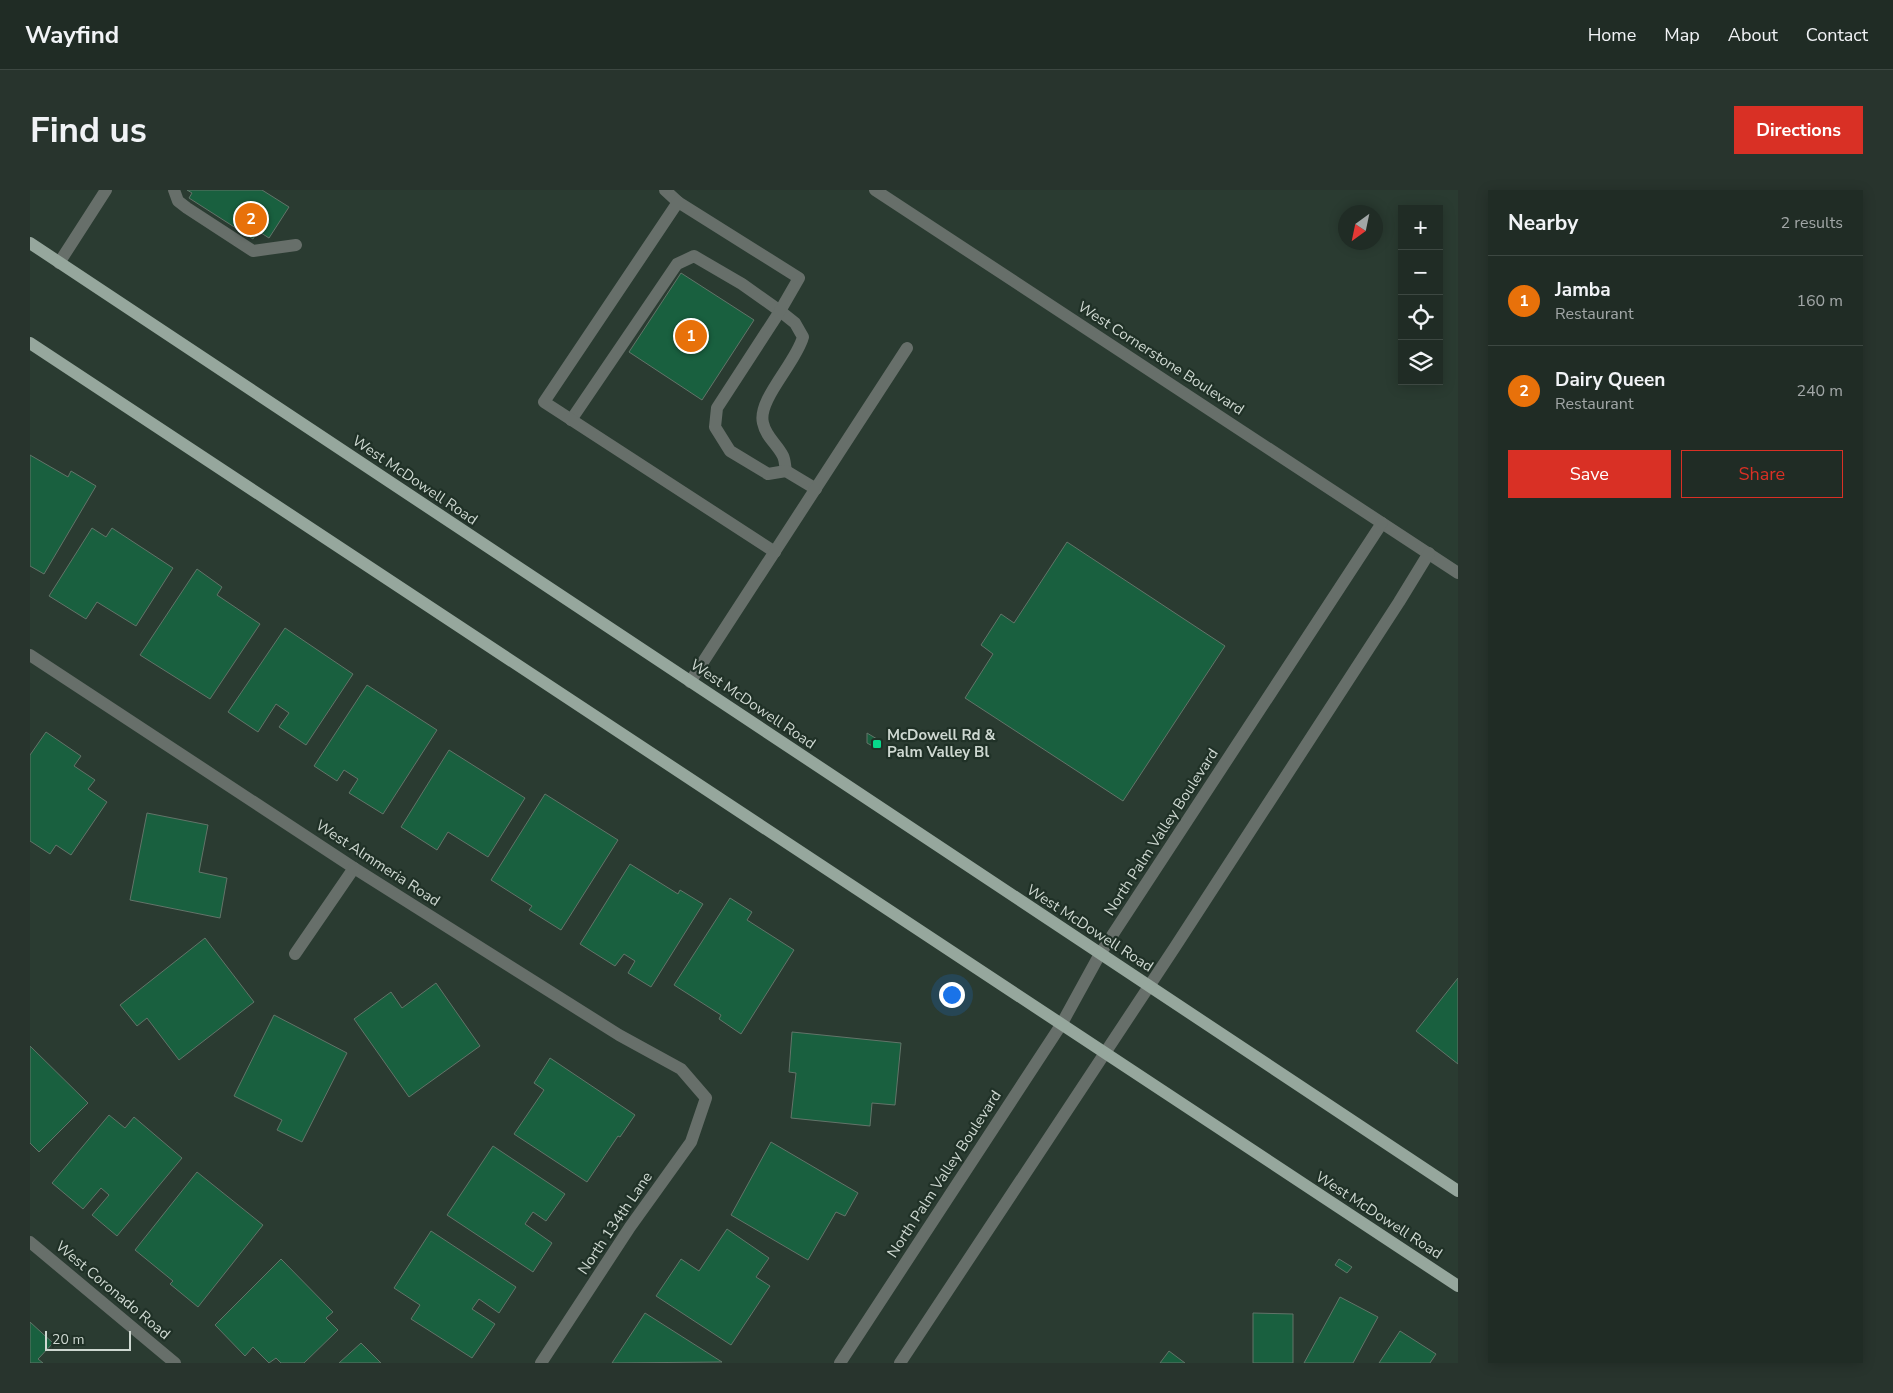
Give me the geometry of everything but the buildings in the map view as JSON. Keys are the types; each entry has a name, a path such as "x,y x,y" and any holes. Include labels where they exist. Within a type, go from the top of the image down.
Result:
{"main road":[{"name":"West McDowell Road","path":"30,243 1458,1191"},
{"name":"West McDowell Road","path":"30,343 1458,1286"}],"street":[{"path":"59,263 106,190"},
{"path":"174,190 178,200 187,208 253,250 296,245"},
{"path":"665,190 678,202 799,278 780,311 717,408 715,427 730,450 768,474 786,471 816,489"},
{"name":"West Cornerstone Boulevard","path":"876,190 1458,573"},
{"path":"678,202 544,402 775,552"},
{"path":"571,420 677,264 694,256 742,284 780,311 795,323 803,337 799,350 764,405 762,421 766,435 783,456 786,471"},
{"path":"690,682 907,348"},
{"name":"North Palm Valley Boulevard","path":"840,1363 1061,1025 1100,954 1382,522"},
{"path":"900,1363 1149,987 1429,553"},
{"name":"West Almmeria Road","path":"30,655 354,868 619,1035 681,1069 706,1098"},
{"path":"295,954 354,868"},
{"name":"North 134th Lane","path":"541,1363 630,1227 691,1142 706,1098"},
{"name":"West Coronado Road","path":"30,1242 175,1363"}],"place":[{"name":"Dairy Queen","path":"251,219"},
{"name":"Jamba","path":"691,336"},
{"name":"McDowell Rd & Palm Valley Bl","path":"877,744"}]}
